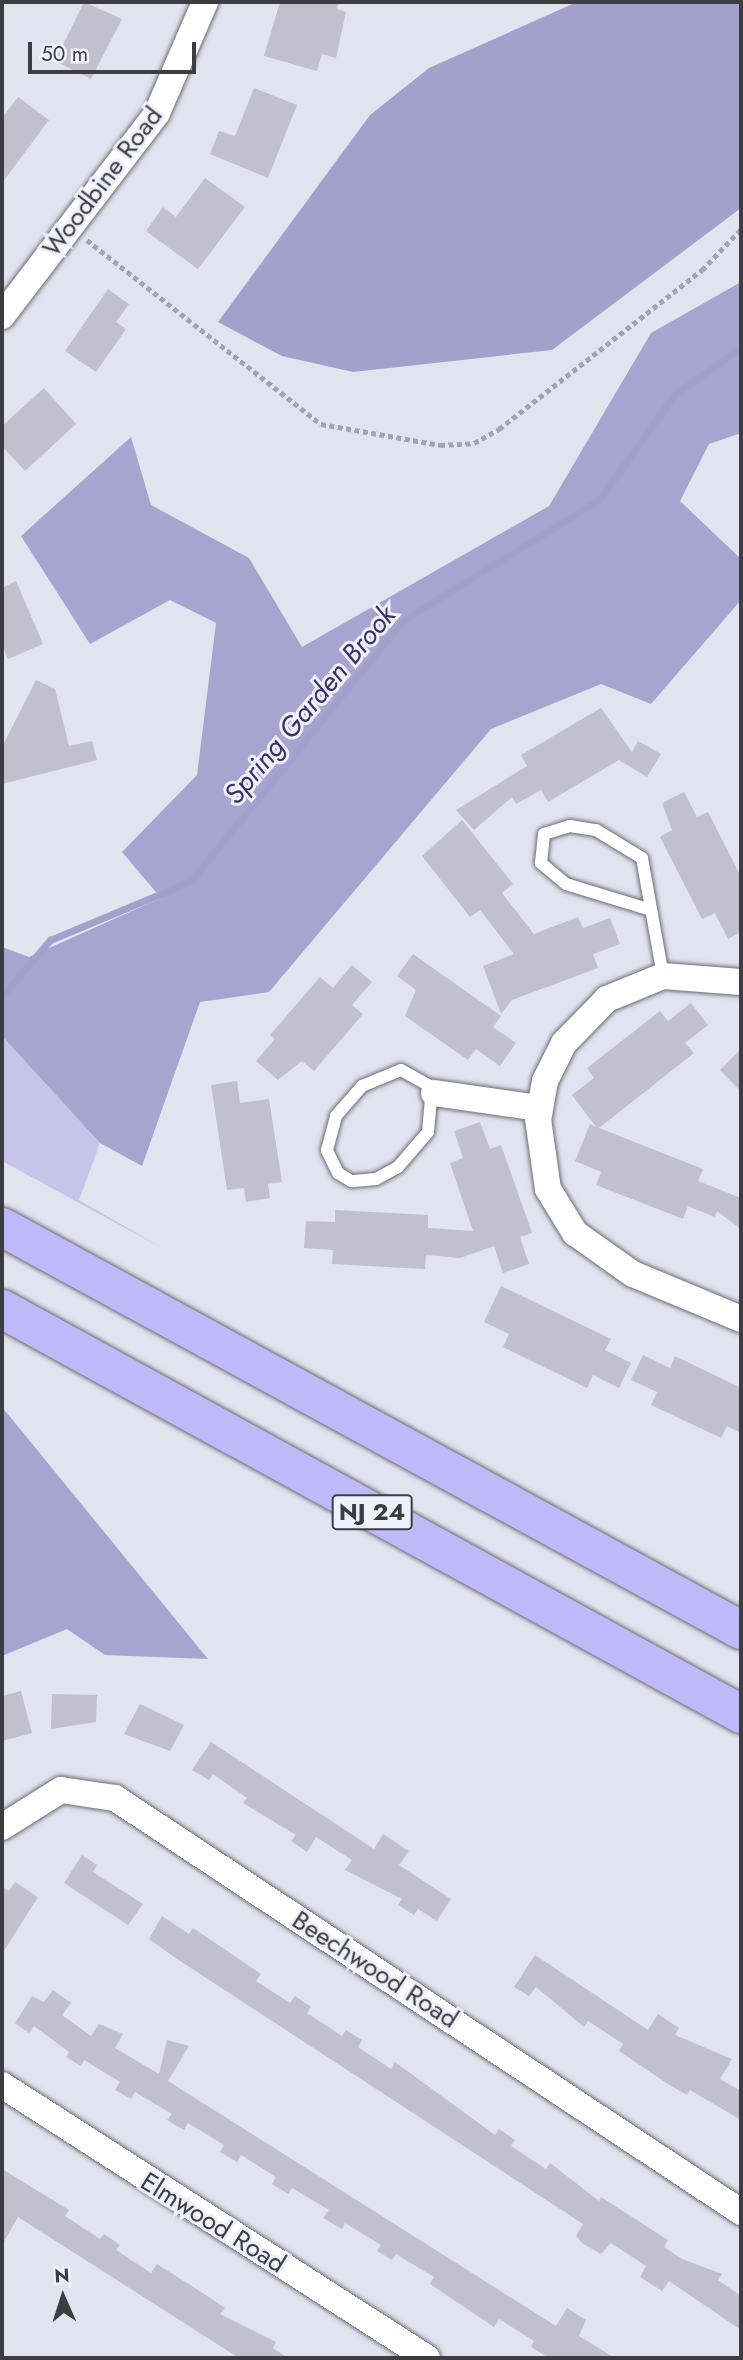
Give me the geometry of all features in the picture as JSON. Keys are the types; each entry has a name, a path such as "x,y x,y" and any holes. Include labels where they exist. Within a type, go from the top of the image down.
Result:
{"highway":[{"name":"NJ 24","path":"2,1227 741,1630"},
{"name":"NJ 24","path":"2,1309 741,1714"}],"street":[{"name":"Woodbine Road","path":"2,316 157,113 205,2"},
{"path":"741,982 663,976 607,999 584,1019 545,1081 539,1108 548,1189 575,1233 633,1274 741,1319"},
{"path":"434,1093 539,1108"},
{"name":"Beechwood Road","path":"2,1828 61,1790 115,1798 741,2212"},
{"name":"Elmwood Road","path":"2,2085 427,2358"}],"lane":[{"path":"651,910 566,884 541,863 544,834 570,826 619,840 642,858 663,976"},
{"path":"401,1070 425,1080 434,1093 428,1132 398,1167 361,1182 331,1165 327,1135 362,1086 401,1070"}],"path":[{"path":"70,226 321,424 440,445 474,443 499,429 702,270 741,229"}],"shaded area":[{"path":"577,2 741,2 741,208 552,350 353,372 282,356 218,322 370,115 429,68"},
{"path":"741,282 741,433 709,444 680,501 741,559 741,600 651,704 601,684 491,729 269,992 200,1002 142,1166 100,1143 2,1036 2,947 29,957 161,898 122,852 197,775 216,623 170,600 90,644 21,536 131,437 151,505 249,558 302,647 549,506 651,333"},
{"path":"2,1036 100,1143 79,1200 162,1248 2,1161"},
{"path":"2,1407 208,1659 105,1655 67,1629 2,1656"}],"building":[{"path":"84,2 122,19 91,79 55,61"},
{"path":"280,2 339,2 337,9 346,12 336,58 322,54 317,71 264,56"},
{"path":"254,88 297,105 268,178 210,154 219,131 235,136"},
{"path":"18,97 49,120 2,183 2,118"},
{"path":"205,178 245,207 198,269 146,231 163,207 176,217"},
{"path":"108,289 129,304 116,322 126,329 96,372 65,351"},
{"path":"44,388 76,424 25,471 2,446 2,426"},
{"path":"16,581 43,644 8,659 2,645 2,588"},
{"path":"36,680 55,689 69,746 92,741 97,760 2,784 2,747"},
{"path":"601,708 632,752 638,741 661,754 647,777 619,760 548,802 541,790 516,804 512,797 474,830 456,810 527,766 521,755"},
{"path":"684,792 697,817 708,812 741,877 741,932 728,939 715,913 702,919 660,837 672,830 662,803"},
{"path":"462,820 513,884 502,893 534,934 578,917 583,928 610,918 620,944 593,954 598,968 512,1000 501,1014 483,966 514,954 480,910 470,917 422,856"},
{"path":"413,954 501,1016 493,1027 516,1043 500,1066 476,1049 468,1060 405,1016 416,990 397,976"},
{"path":"352,965 372,982 352,1005 363,1014 314,1071 302,1061 278,1080 256,1061 275,1039 270,1035 320,977 333,988"},
{"path":"691,1003 708,1025 685,1043 694,1053 599,1128 703,1169 698,1181 741,1198 741,1229 717,1211 715,1217 688,1206 683,1219 596,1185 601,1172 575,1161 590,1124 596,1127 572,1095 594,1078 587,1068 660,1011 668,1021"},
{"path":"741,1049 741,1092 720,1070"},
{"path":"237,1081 240,1103 269,1099 282,1182 268,1184 270,1198 246,1202 244,1188 227,1190 211,1085"},
{"path":"480,1122 490,1149 501,1145 532,1233 520,1237 529,1264 503,1273 494,1246 460,1258 426,1255 425,1269 332,1264 333,1250 304,1248 306,1221 335,1222 335,1210 428,1215 428,1228 473,1231 450,1163 463,1158 454,1131"},
{"path":"501,1286 611,1339 605,1350 631,1363 619,1388 593,1375 587,1388 503,1347 509,1334 484,1322"},
{"path":"643,1355 670,1368 675,1356 741,1388 741,1433 727,1426 721,1438 651,1405 657,1392 631,1380"},
{"path":"21,1691 32,1733 2,1741 2,1696"},
{"path":"52,1694 97,1695 96,1722 51,1729"},
{"path":"140,1704 184,1725 170,1751 124,1734"},
{"path":"211,1742 374,1849 383,1834 409,1851 399,1865 451,1899 437,1921 418,1909 414,1915 398,1905 402,1899 345,1870 352,1860 316,1837 307,1852 291,1841 296,1835 243,1803 247,1798 213,1774 209,1780 192,1770"},
{"path":"82,1855 97,1865 93,1872 143,1904 128,1925 64,1883"},
{"path":"15,1882 38,1897 2,1954 2,1887 9,1891"},
{"path":"162,1916 189,1934 193,1928 261,1974 256,1981 290,2003 295,1996 311,2007 307,2013 342,2036 346,2030 362,2040 358,2047 391,2069 395,2062 495,2135 499,2129 515,2140 511,2146 546,2169 550,2163 599,2201 601,2197 668,2240 664,2247 682,2259 722,2274 718,2280 741,2296 741,2330 669,2281 662,2291 640,2277 646,2266 611,2243 601,2254 582,2243 576,2236 583,2224 174,1957 149,1939"},
{"path":"535,1955 648,2030 658,2014 679,2028 675,2035 732,2059 720,2079 741,2091 741,2120 690,2090 687,2095 671,2086 619,2051 623,2044 588,2021 584,2027 536,1987 529,1996 514,1987"},
{"path":"53,1990 71,2003 62,2015 91,2036 99,2024 123,2034 115,2048 159,2074 167,2040 189,2046 168,2081 556,2326 567,2308 586,2320 579,2336 615,2358 549,2358 531,2347 534,2341 499,2319 494,2327 430,2284 434,2277 396,2254 392,2260 377,2251 381,2245 345,2223 342,2229 323,2218 329,2210 292,2188 288,2194 272,2184 276,2177 241,2155 237,2162 220,2152 224,2145 188,2123 184,2130 167,2120 172,2114 135,2092 131,2099 115,2090 120,2082 84,2060 81,2066 66,2057 69,2052 34,2026 29,2033 15,2023 32,1996 44,2002"},
{"path":"2,2169 69,2210 65,2216 100,2239 104,2234 120,2245 116,2250 151,2273 157,2264 209,2297 225,2308 220,2314 276,2342 273,2348 288,2358 239,2358 18,2217 2,2245"}],"waterway":[{"name":"Spring Garden Brook","path":"2,996 50,940 191,881 402,621 599,500 675,394 741,348"}]}
